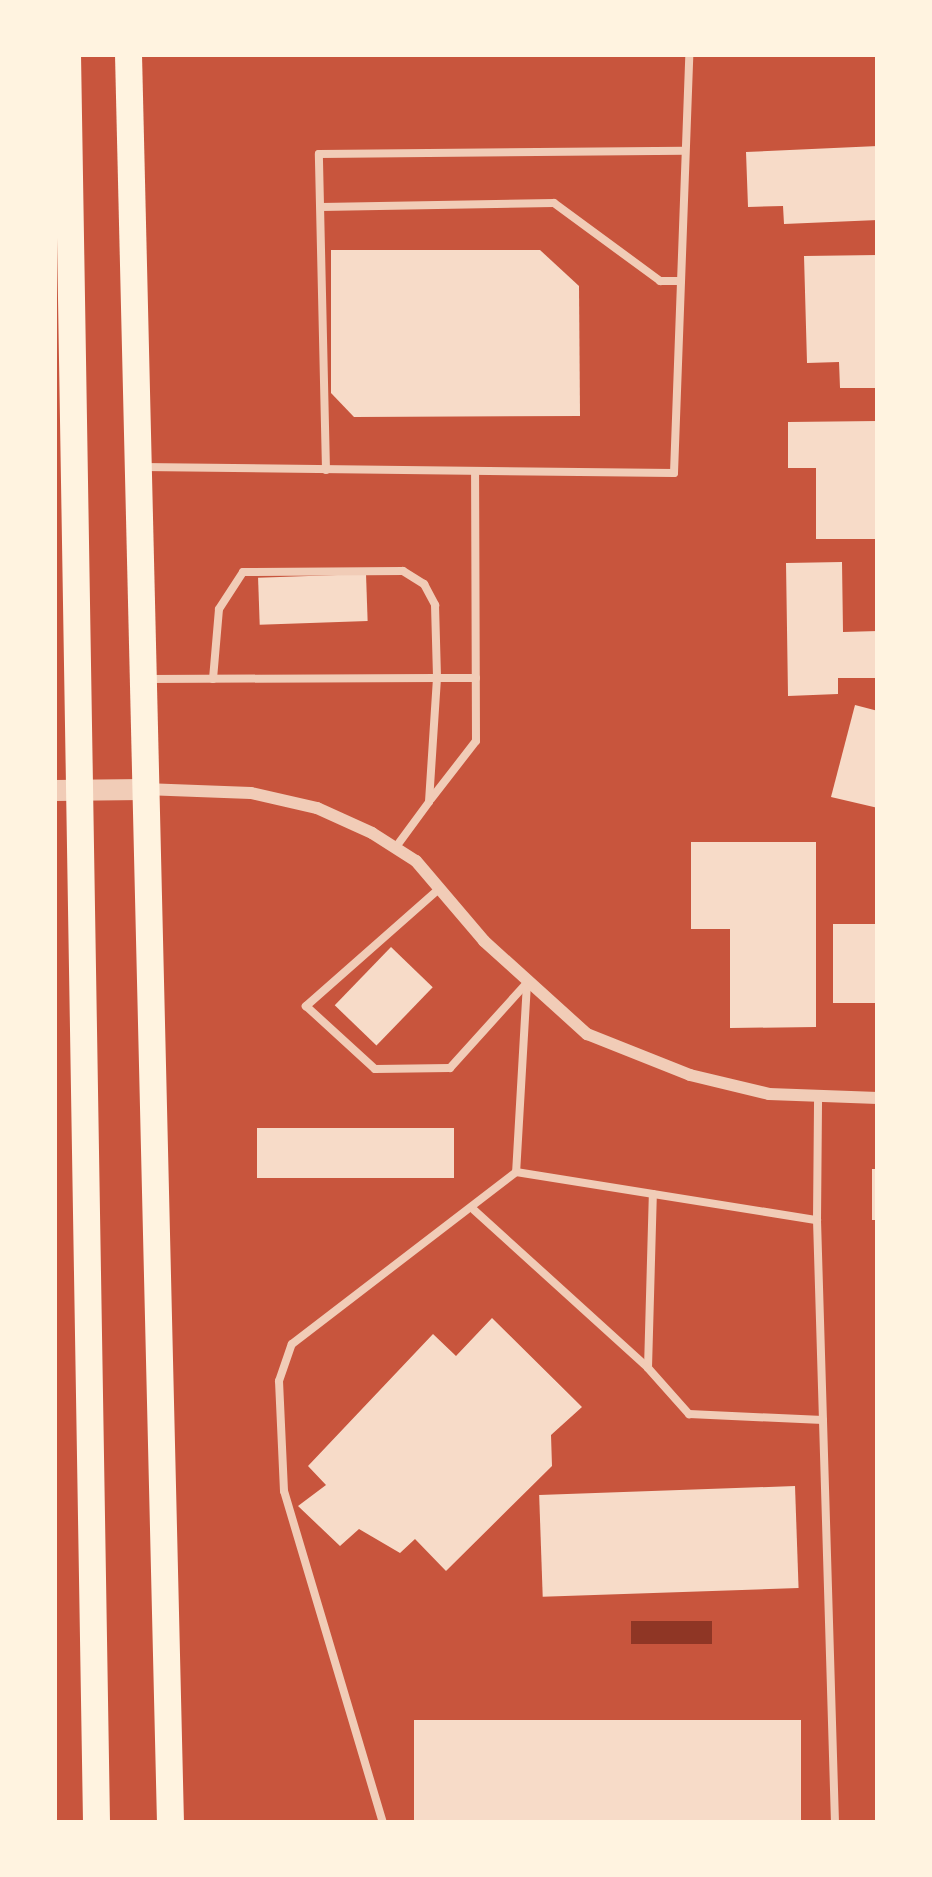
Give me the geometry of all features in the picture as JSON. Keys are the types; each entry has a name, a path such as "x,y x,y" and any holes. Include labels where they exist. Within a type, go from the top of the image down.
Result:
{"highway":[{"path":"67,54 64,432 72,675 67,790 96,1823"},
{"path":"128,54 170,1823"}],"street":[{"path":"67,790 250,793 295,803 396,848 441,887 527,983 587,1034 690,1075 818,1097 878,1098"}],"lane":[{"path":"136,467 674,473 689,54"},
{"path":"326,470 319,154 686,151"},
{"path":"321,207 554,203 660,281 681,281"},
{"path":"396,848 476,741 475,473"},
{"path":"213,680 226,590 243,572 403,572 424,584 436,605 429,802"},
{"path":"140,679 476,677"},
{"path":"441,887 305,1006 375,1069 450,1068 527,983"},
{"path":"383,1823 284,1491 279,1381 292,1344 474,1210 516,1172 527,983"},
{"path":"818,1097 835,1823"},
{"path":"516,1172 818,1220"},
{"path":"648,1369 653,1194"},
{"path":"474,1210 648,1369 688,1414 823,1420"}],"shaded area":[{"path":"631,1621 712,1621 712,1644 631,1644"}],"building":[{"path":"878,146 878,220 784,224 783,206 748,207 746,152"},
{"path":"331,250 540,250 579,286 580,416 354,417 331,393"},
{"path":"878,255 878,388 840,388 839,362 807,363 804,256"},
{"path":"878,421 878,539 816,539 816,468 788,468 788,422"},
{"path":"842,562 843,632 878,631 878,678 838,678 838,694 788,696 786,563"},
{"path":"366,574 368,621 260,625 258,578"},
{"path":"855,705 878,711 878,808 831,797"},
{"path":"691,842 816,842 816,1027 730,1028 730,929 691,929"},
{"path":"833,924 878,924 878,1003 833,1003"},
{"path":"391,947 433,987 376,1046 335,1005"},
{"path":"257,1128 454,1128 454,1178 257,1178"},
{"path":"872,1169 878,1169 878,1220 872,1220"},
{"path":"492,1318 582,1407 551,1435 552,1466 446,1571 415,1539 400,1553 359,1529 340,1546 298,1506 326,1485 308,1466 433,1334 456,1356"},
{"path":"795,1486 799,1588 543,1597 539,1495"},
{"path":"414,1720 801,1720 801,1823 414,1823"}]}
